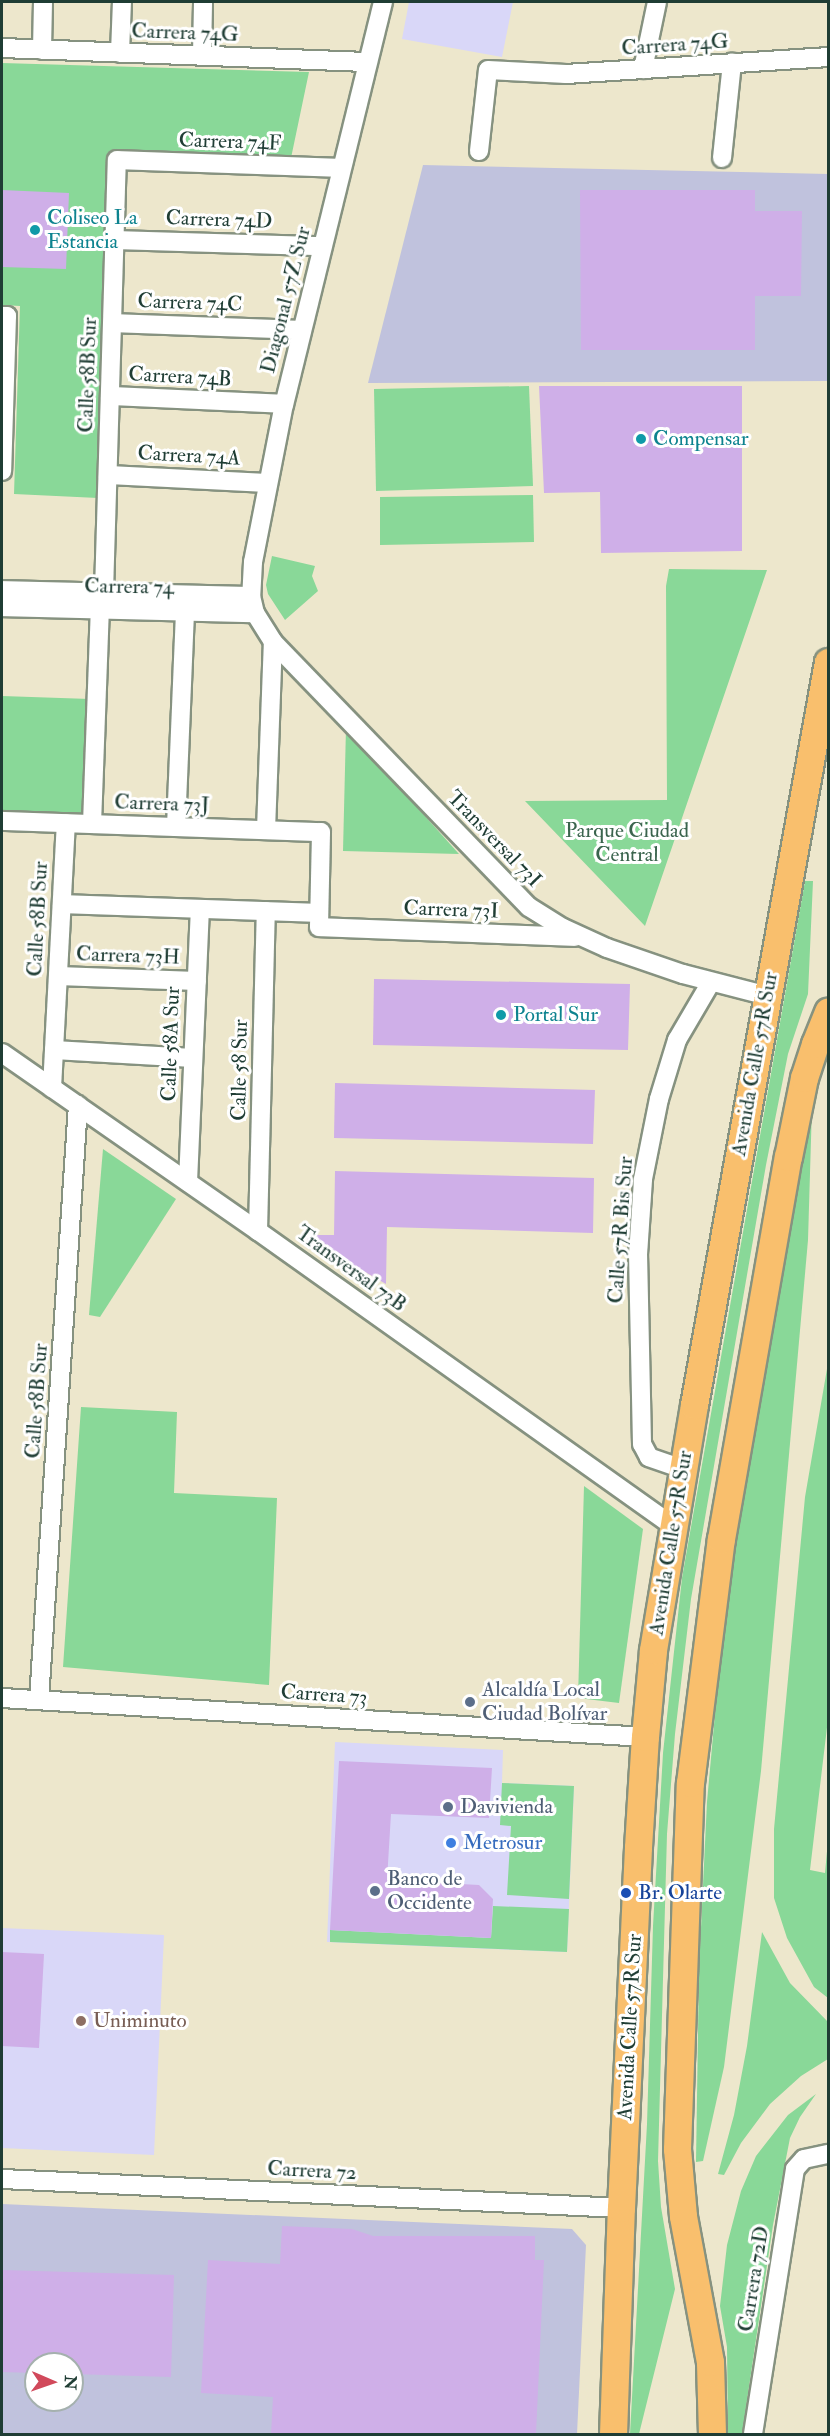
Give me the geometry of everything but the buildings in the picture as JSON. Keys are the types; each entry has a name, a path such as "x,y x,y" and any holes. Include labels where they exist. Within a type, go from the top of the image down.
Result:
{"highway":[{"name":"Avenida Calle 57R Sur","path":"613,2434 621,2208 645,1737 660,1596 828,663"},
{"path":"712,2434 710,2362 683,2216 677,2149 690,1783 721,1539 788,1157 804,1078 814,1044 828,1011"}],"street":[{"path":"42,50 43,2"},
{"path":"120,53 122,2"},
{"path":"201,56 203,2"},
{"name":"Diagonal 57Z Sur","path":"253,604 253,562 284,404 382,2"},
{"path":"643,69 657,2"},
{"name":"Carrera 74G","path":"2,48 368,62"},
{"name":"Carrera 74G","path":"479,151 489,70 566,74 828,57"},
{"path":"722,158 732,63"},
{"name":"Carrera 74F","path":"117,160 341,168"},
{"name":"Calle 58B Sur","path":"92,824 108,475 117,160"},
{"name":"Carrera 74D","path":"115,240 322,246"},
{"path":"2,471 4,316"},
{"name":"Carrera 74C","path":"112,323 301,330"},
{"name":"Carrera 74B","path":"110,396 284,404"},
{"name":"Carrera 74A","path":"108,475 268,483"},
{"name":"Carrera 74","path":"2,590 185,611 253,604"},
{"name":"Carrera 74","path":"2,607 102,601 253,604"},
{"name":"Transversal 73I","path":"253,604 273,642 513,893 544,918 581,938 648,963 768,996"},
{"path":"176,827 185,611"},
{"path":"266,830 273,642"},
{"name":"Carrera 73J","path":"2,821 321,832 319,920"},
{"name":"Calle 58B Sur","path":"52,1088 66,823"},
{"name":"Carrera 73I","path":"62,904 266,911 319,920 581,938"},
{"name":"Calle 58A Sur","path":"188,1182 200,909"},
{"name":"Calle 58 Sur","path":"258,1230 266,911"},
{"name":"Carrera 73H","path":"58,976 197,981"},
{"name":"Calle 57R Bis Sur","path":"683,1469 649,1457 642,1444 638,1255 643,1179 658,1099 676,1040 711,982"},
{"path":"54,1050 193,1058"},
{"name":"Transversal 73B","path":"2,1053 258,1230 673,1526"},
{"name":"Calle 58B Sur","path":"39,1700 78,1106"},
{"name":"Carrera 73","path":"2,1698 645,1737"},
{"name":"Carrera 72D","path":"753,2434 795,2169 804,2159 828,2154"},
{"name":"Carrera 72","path":"2,2179 621,2208"}],"shaded area":[{"path":"409,2 513,2 502,57 402,39"},
{"path":"423,165 828,174 828,381 368,383"},
{"name":"Metrosur","path":"335,1742 503,1750 502,1783 574,1786 567,1952 327,1942"},
{"name":"Uniminuto","path":"2,1928 164,1935 154,2155 2,2148"},
{"path":"2,2204 572,2229 586,2245 577,2434 2,2434"}],"green space":[{"path":"2,63 309,72 291,158 112,151 98,498 14,494 20,306 2,305"},
{"path":"529,386 533,486 376,491 374,389"},
{"path":"533,495 534,542 380,545 380,497"},
{"path":"272,556 315,566 312,576 318,591 285,620 268,594 266,585"},
{"name":"Parque Ciudad Central","path":"669,569 767,570 645,926 525,801 667,800 666,586"},
{"path":"2,696 90,699 85,818 2,814"},
{"path":"346,728 459,854 343,851"},
{"path":"805,881 813,881 808,994 788,1054 766,1165 691,1599 675,1734 667,1834 658,2161 661,2207 675,2289 639,2434 630,2434 647,2124 653,1926 663,1753 682,1578"},
{"path":"812,1106 808,1240 761,1771 724,2067 703,2161 696,2162 699,1969 707,1802 723,1626 764,1356"},
{"path":"103,1149 176,1199 100,1317 89,1315"},
{"path":"828,1363 828,1719 810,1870 825,1873 828,1840 828,1998 814,1987 787,1938 774,1898 774,1829 805,1497"},
{"path":"81,1407 177,1412 174,1493 277,1498 269,1685 63,1667"},
{"path":"584,1486 643,1529 619,1703 578,1698"},
{"path":"502,1783 574,1786 569,1899 507,1895 511,1826 500,1825"},
{"path":"493,1906 569,1909 567,1952 330,1942 330,1930 491,1938"},
{"path":"762,1932 790,1983 828,2022 828,2059 801,2076 770,2104 741,2143 724,2175 718,2174 734,2115 747,2046"},
{"path":"816,2094 800,2117 790,2138 773,2225 742,2434 728,2434 727,2347 720,2306 727,2245 741,2191 756,2156 788,2115"}],"place":[{"name":"Coliseo La Estancia","path":"35,230"},
{"name":"Compensar","path":"641,439"},
{"name":"Portal Sur","path":"501,1015"},
{"name":"Alcaldía Local Ciudad Bolívar","path":"470,1702"},
{"name":"Davivienda","path":"448,1807"},
{"name":"Metrosur","path":"451,1843"},
{"name":"Banco de Occidente","path":"375,1891"},
{"name":"Br. Olarte","path":"626,1893"},
{"name":"Uniminuto","path":"81,2021"}]}
